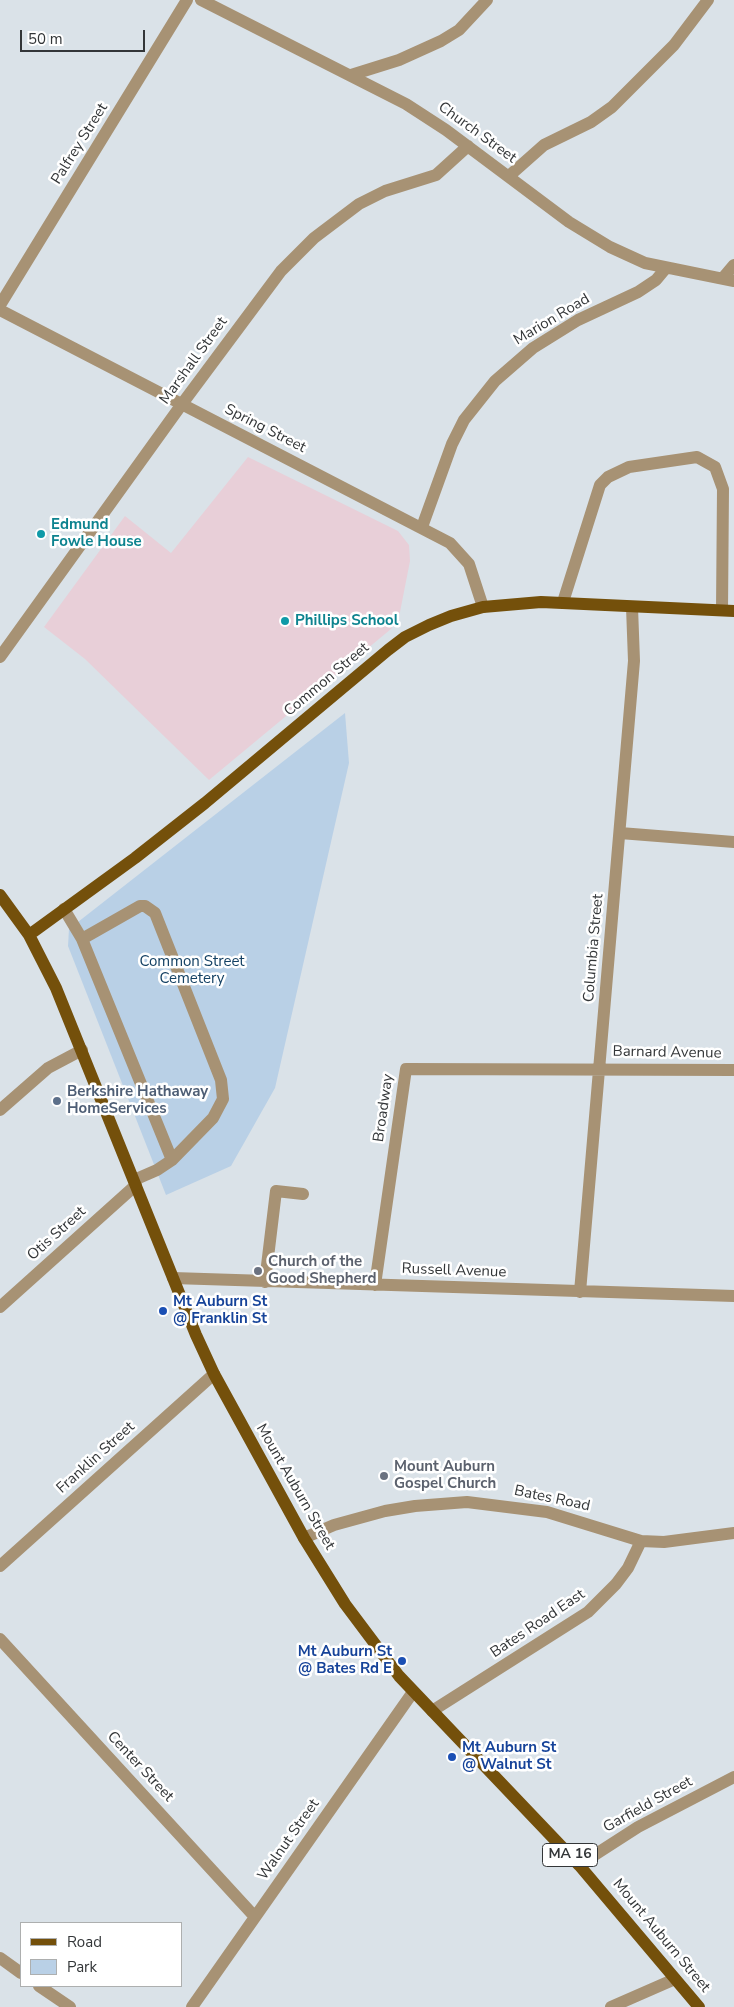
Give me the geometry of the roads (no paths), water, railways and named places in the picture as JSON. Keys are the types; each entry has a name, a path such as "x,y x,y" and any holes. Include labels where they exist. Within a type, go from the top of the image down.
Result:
{"main road":[{"name":"Common Street","path":"29,935 204,803 405,637 451,616 483,607 564,602 632,607 728,610"},
{"name":"Mount Auburn Street","path":"0,895 29,935 56,988 173,1278 214,1374 304,1538 363,1631 413,1692 579,1865 699,2007"}],"street":[{"name":"Palfrey Street","path":"0,305 187,0"},
{"name":"Church Street","path":"201,0 406,104 468,146 591,236 630,257 666,268 729,280"},
{"path":"351,75 399,60 441,41 459,30 487,0"},
{"path":"509,176 544,145 591,122 612,107 674,45 708,0"},
{"name":"Marshall Street","path":"0,656 182,404 281,271 314,238 359,204 385,191 436,175 468,146"},
{"path":"729,280 734,265"},
{"name":"Marion Road","path":"422,527 441,469 460,428 495,381 533,348 578,320 638,292 656,280 666,268"},
{"name":"Spring Street","path":"0,310 450,543 461,553 475,579 483,607"},
{"path":"564,602 600,485 618,471 629,467 686,457 698,457 715,467 723,489 728,610"},
{"name":"Columbia Street","path":"580,1292 634,661 632,607"},
{"path":"620,833 734,842"},
{"name":"Otis Street","path":"0,1307 135,1183 172,1160 213,1118 223,1099 223,1088 158,918 151,909 140,906 82,939"},
{"path":"64,910 82,939 172,1160"},
{"path":"0,1110 48,1068 82,1050"},
{"name":"Broadway","path":"375,1284 406,1069 600,1069"},
{"name":"Barnard Avenue","path":"600,1069 734,1070"},
{"path":"265,1282 276,1191 303,1194"},
{"name":"Russell Avenue","path":"173,1278 734,1296"},
{"name":"Franklin Street","path":"0,1566 214,1374"},
{"name":"Bates Road","path":"304,1538 342,1523 385,1511 415,1506 467,1502 547,1512 641,1541 664,1542 734,1533"},
{"name":"Bates Road East","path":"432,1712 588,1612 603,1599 628,1568 641,1541"},
{"name":"Center Street","path":"0,1639 255,1917"},
{"name":"Walnut Street","path":"192,2007 413,1692"},
{"name":"Garfield Street","path":"579,1865 638,1827 734,1778"},
{"path":"0,1958 20,1972"},
{"path":"611,2007 676,1979"},
{"path":"41,1987 70,2007"}],"place":[{"name":"Edmund Fowle House","path":"41,534"},
{"name":"Phillips School","path":"285,621"},
{"name":"Berkshire Hathaway HomeServices","path":"57,1101"},
{"name":"Church of the Good Shepherd","path":"258,1271"},
{"name":"Mt Auburn St @ Franklin St","path":"163,1311"},
{"name":"Mount Auburn Gospel Church","path":"384,1476"},
{"name":"Mt Auburn St @ Bates Rd E","path":"402,1661"},
{"name":"Mt Auburn St @ Walnut St","path":"452,1757"}],"park label":[{"name":"Common Street Cemetery","path":"192,970"}]}
